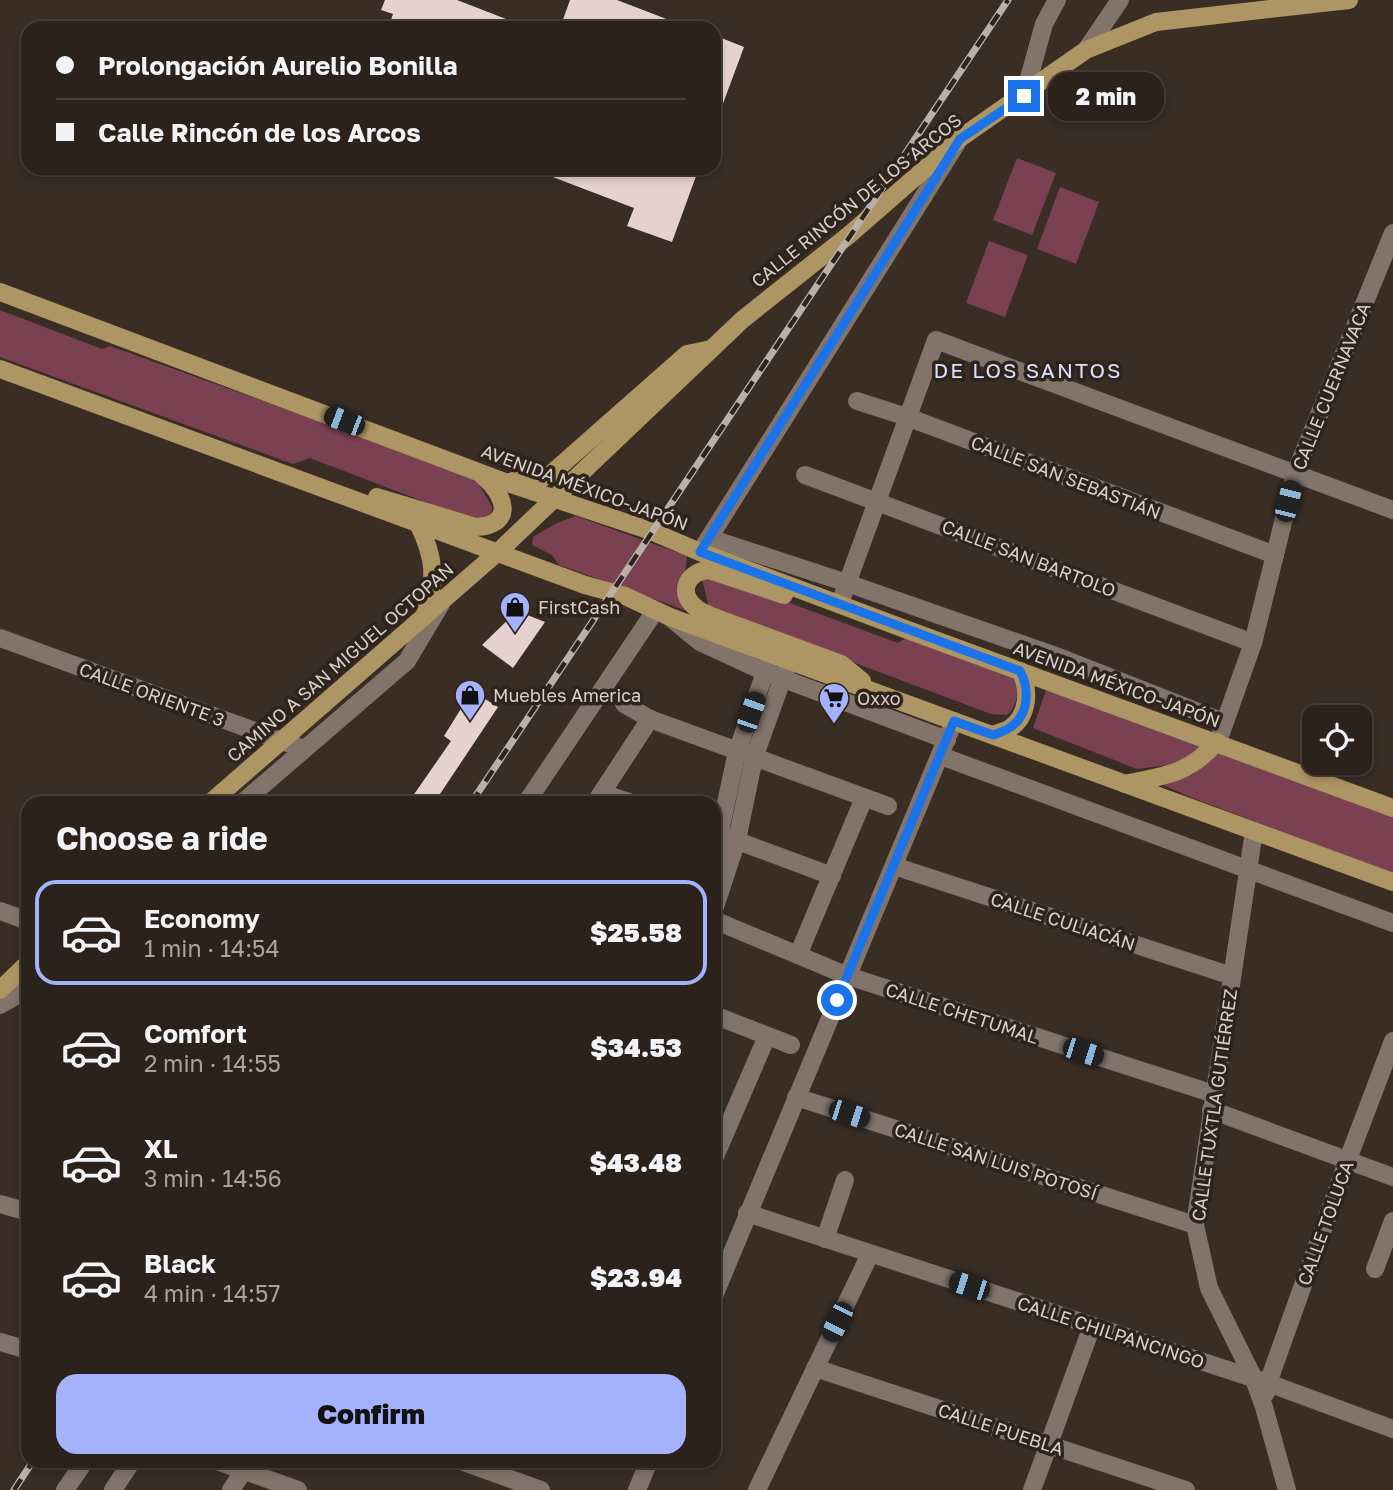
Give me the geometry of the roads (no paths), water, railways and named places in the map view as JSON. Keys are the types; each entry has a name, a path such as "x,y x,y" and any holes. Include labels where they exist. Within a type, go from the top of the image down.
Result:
{"main road":[{"name":"CALLE RINCÓN DE LOS ARCOS","path":"498,552 742,320 849,235 960,139 1086,50 1156,22 1238,6 1349,0"},
{"name":"AVENIDA MÉXICO-JAPÓN","path":"0,292 502,481 651,531 704,545 905,629 1393,808"},
{"path":"0,304 20,311 81,321"},
{"path":"502,481 538,480 551,474 687,354 713,349"},
{"path":"0,369 585,585 625,596 662,614 1393,882"},
{"path":"295,478 338,485 476,527 492,526 500,520 504,509 497,491 485,477 472,469"},
{"path":"418,523 429,547 434,570 432,594 424,618"},
{"name":"CAMINO A SAN MIGUEL OCTOPAN","path":"218,796 498,552"},
{"path":"878,693 841,664 695,608 687,597 689,577 698,570 709,570 858,620 905,629"},
{"path":"993,735 1010,728 1019,719 1028,694 1027,683 1020,671"},
{"path":"1125,784 1186,769 1201,760 1217,743"},
{"path":"0,990 21,970"}],"street":[{"path":"1024,96 1044,24 1057,0"},
{"path":"1086,50 1120,0"},
{"path":"960,139 704,545 846,583 1059,657 1224,722"},
{"name":"CALLE CUERNAVACA","path":"1217,743 1253,643 1295,474 1388,259 1393,233"},
{"path":"840,603 936,340 1393,510"},
{"name":"CALLE SAN SEBASTIÁN","path":"856,401 907,417 1275,555"},
{"name":"CALLE SAN BARTOLO","path":"806,475 1253,643"},
{"path":"250,796 407,661 442,602"},
{"path":"531,796 662,614 700,642 944,748 1393,923"},
{"name":"CALLE ORIENTE 3","path":"0,638 304,750"},
{"path":"721,857 724,835 765,672 781,657"},
{"path":"746,755 783,679 781,657"},
{"path":"624,704 650,719 888,806"},
{"path":"599,796 650,719"},
{"path":"721,1278 954,721"},
{"path":"798,955 864,798"},
{"name":"CALLE TUXTLA GUTIÉRREZ","path":"1254,831 1195,1225 1209,1288 1261,1381 1264,1407 1287,1490"},
{"path":"724,835 832,876"},
{"name":"CALLE CULIACÁN","path":"894,866 1232,976"},
{"path":"0,911 21,918"},
{"name":"CALLE CHETUMAL","path":"721,923 848,976 1212,1102 1393,1177"},
{"path":"0,1005 21,993"},
{"path":"721,1017 791,1045"},
{"path":"721,1143 767,1036"},
{"name":"CALLE TOLUCA","path":"1261,1381 1393,1041"},
{"name":"CALLE SAN LUIS POTOSÍ","path":"796,1097 1195,1225"},
{"path":"825,1239 845,1180"},
{"path":"0,1204 21,1210"},
{"name":"CALLE CHILPANCINGO","path":"747,1213 1261,1381 1393,1429"},
{"path":"1375,1269 1393,1221"},
{"path":"762,1489 815,1368 870,1254"},
{"path":"1031,1490 1092,1326"},
{"path":"0,1342 21,1348"},
{"name":"CALLE PUEBLA","path":"815,1368 1186,1490"},
{"path":"65,1490 80,1468"},
{"path":"113,1490 127,1468"},
{"path":"231,1490 246,1468"},
{"path":"251,1468 298,1490"},
{"path":"480,1468 541,1490"},
{"path":"637,1490 646,1468"}],"railway":[{"path":"476,796 1008,0"},
{"path":"14,1490 28,1468"}],"place":[{"name":"FirstCash","path":"515,634"},
{"name":"Muebles America","path":"470,722"},
{"name":"Oxxo","path":"834,725"}],"district":[{"name":"DE LOS SANTOS","path":"1028,370"}]}
